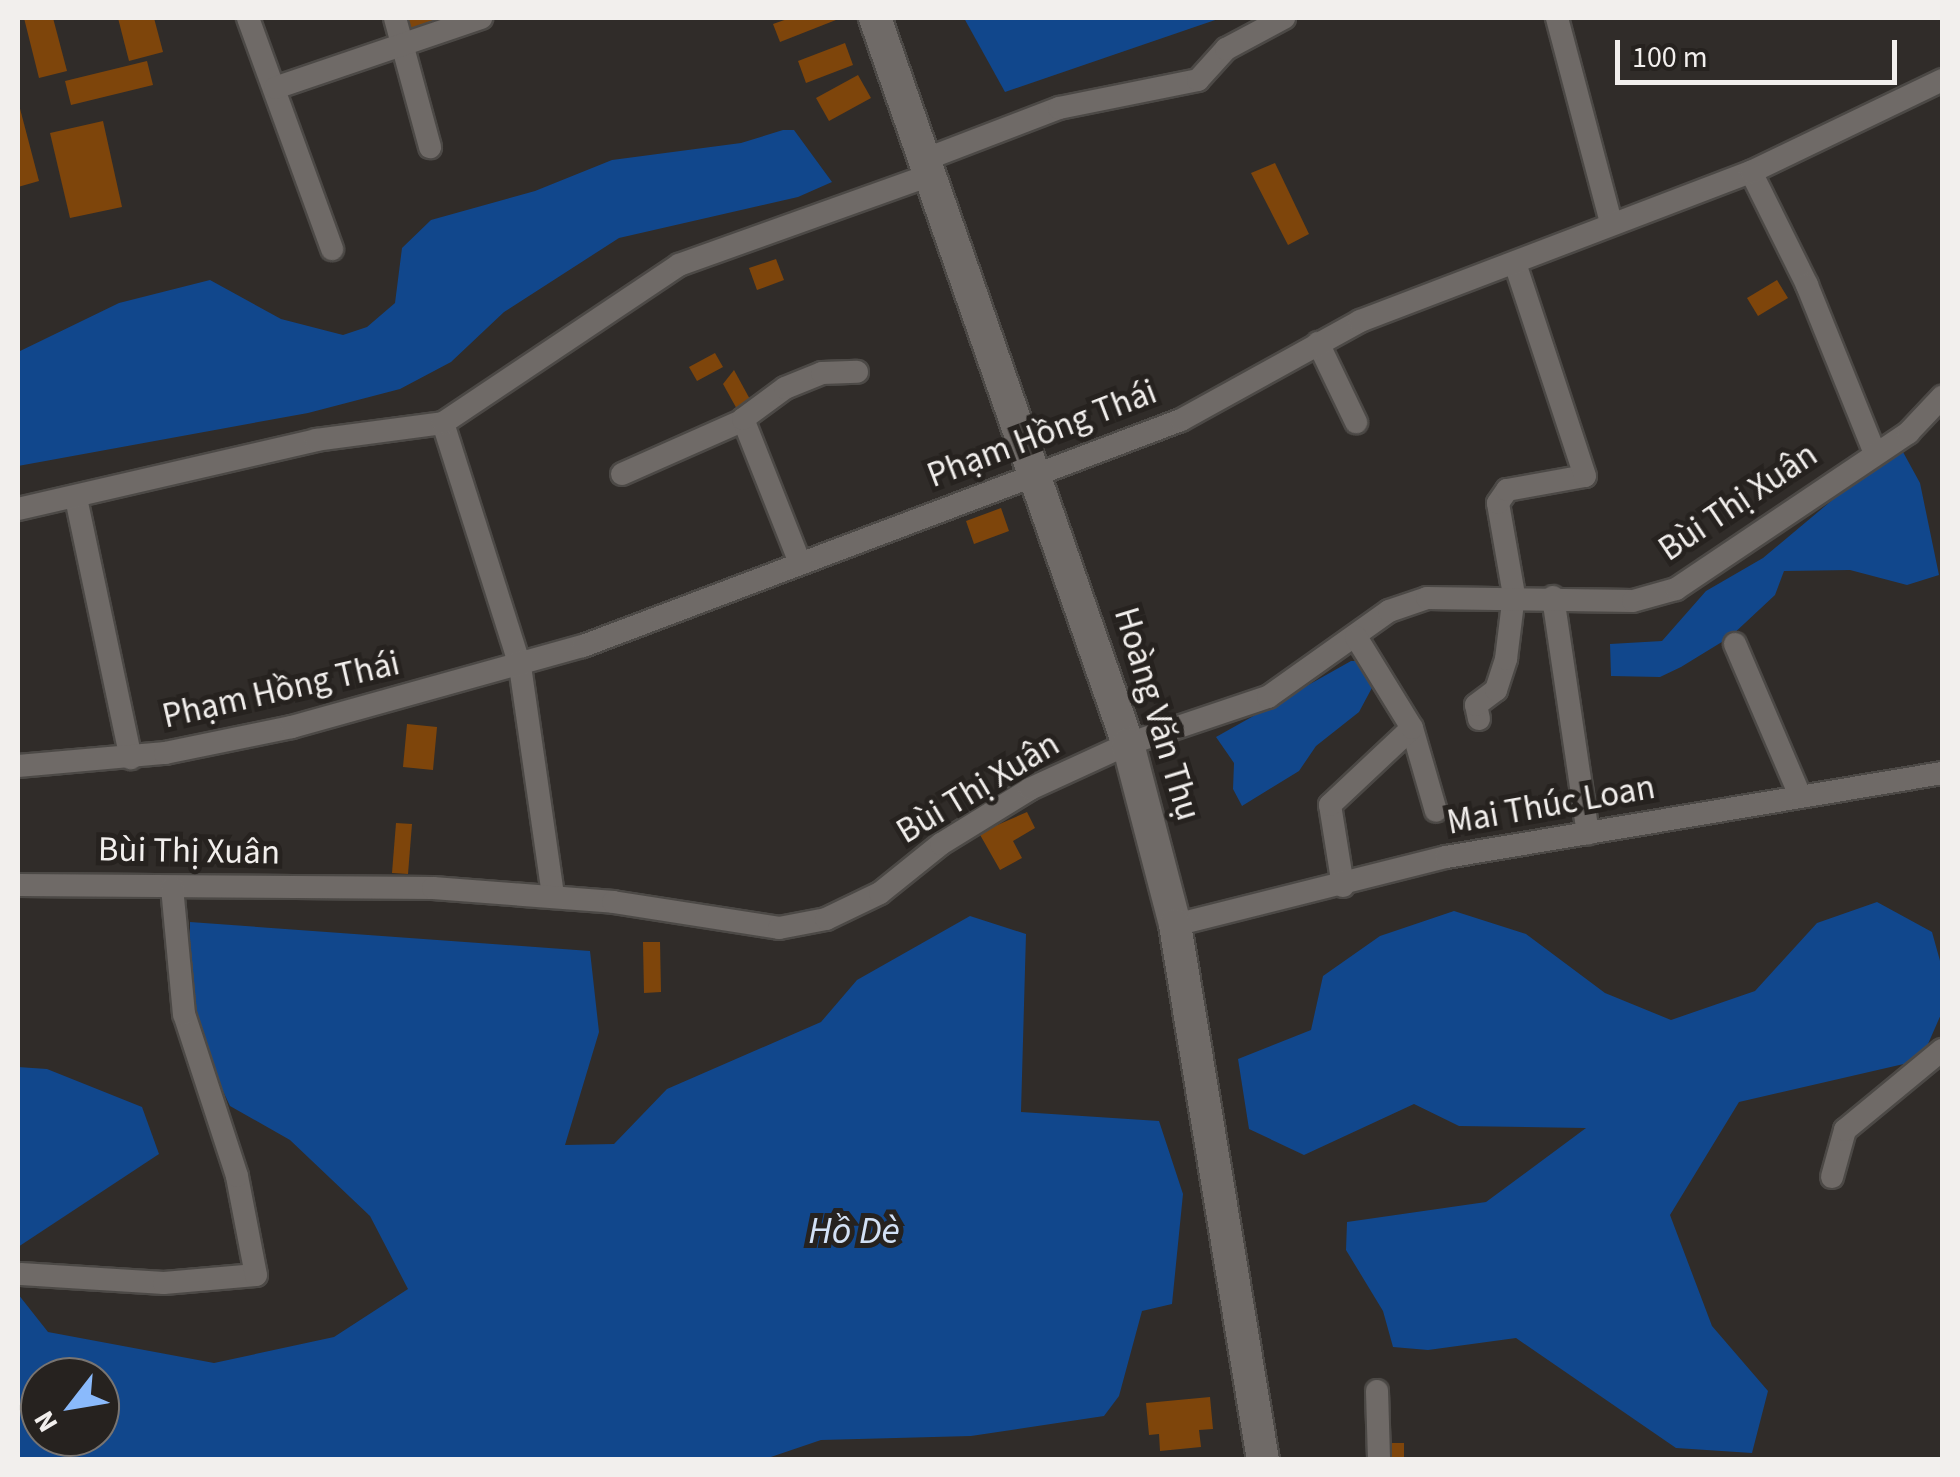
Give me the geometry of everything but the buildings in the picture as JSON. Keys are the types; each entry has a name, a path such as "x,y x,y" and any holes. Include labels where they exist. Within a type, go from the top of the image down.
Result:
{"main road":[{"name":"Hoàng Văn Thụ","path":"875,18 1040,477 1128,744 1176,925 1263,1460"}],"street":[{"path":"248,18 332,249"},
{"path":"395,18 430,147"},
{"path":"275,88 481,18"},
{"path":"18,508 76,498 316,440 442,423 678,266 928,167 1059,108 1198,80 1226,48 1284,18"},
{"path":"1556,18 1611,223"},
{"name":"Phạm Hồng Thái","path":"18,766 131,758 292,727 520,666 1040,477 1181,420 1360,320 1750,172 1942,80"},
{"path":"1750,172 1808,286 1875,453"},
{"path":"1479,719 1476,705 1496,690 1506,659 1514,595 1498,503 1507,490 1585,476 1516,262"},
{"path":"1318,343 1356,422"},
{"path":"622,474 744,420 785,388 822,373 857,372"},
{"name":"Bùi Thị Xuân","path":"18,884 433,888 553,896 779,928 826,918 880,893 941,844 1030,789 1128,744 1268,697 1389,611 1427,598 1514,595 1633,601 1676,589 1908,434 1942,397"},
{"path":"744,420 800,563"},
{"path":"442,423 520,666 553,896"},
{"path":"76,498 131,758"},
{"path":"1554,598 1588,833"},
{"path":"1356,637 1412,728 1436,811"},
{"path":"1735,644 1800,796"},
{"path":"1343,886 1330,805 1412,728"},
{"name":"Mai Thúc Loan","path":"1176,925 1446,857 1942,774"},
{"path":"21,1274 164,1283 256,1275 237,1176 184,1014 172,888"},
{"path":"1832,1177 1845,1130 1942,1050"},
{"path":"1377,1391 1379,1460"}],"water":[{"path":"964,18 1221,18 1005,92"},
{"path":"794,130 832,182 798,197 619,238 504,312 451,362 400,389 308,413 18,466 18,352 119,303 210,280 281,319 343,335 367,327 395,303 402,248 431,220 535,191 612,160 741,143"},
{"path":"1903,452 1920,483 1939,575 1907,585 1850,570 1784,571 1775,595 1730,637 1681,667 1660,677 1611,676 1610,644 1662,641 1706,591 1763,558 1849,486"},
{"path":"1351,661 1363,661 1374,684 1359,712 1316,746 1299,771 1242,806 1233,789 1234,763 1216,737"},
{"path":"1877,902 1932,932 1942,968 1942,1012 1921,1060 1739,1102 1670,1215 1712,1326 1768,1391 1752,1453 1676,1448 1516,1338 1428,1350 1393,1347 1383,1311 1346,1250 1347,1222 1486,1202 1586,1128 1459,1126 1414,1104 1304,1155 1249,1129 1238,1059 1311,1030 1323,976 1380,936 1454,911 1526,934 1605,993 1671,1020 1755,991 1817,923"},
{"name":"Hồ Dè","path":"970,916 1026,934 1021,1112 1159,1121 1183,1194 1172,1304 1142,1311 1119,1396 1104,1416 971,1436 821,1440 765,1459 18,1459 18,1294 48,1332 214,1363 334,1337 408,1289 370,1216 290,1140 230,1106 189,1019 190,922 590,951 599,1032 565,1145 614,1144 667,1089 821,1022 857,980"},
{"path":"18,1067 47,1069 142,1107 159,1154 18,1247"}]}
